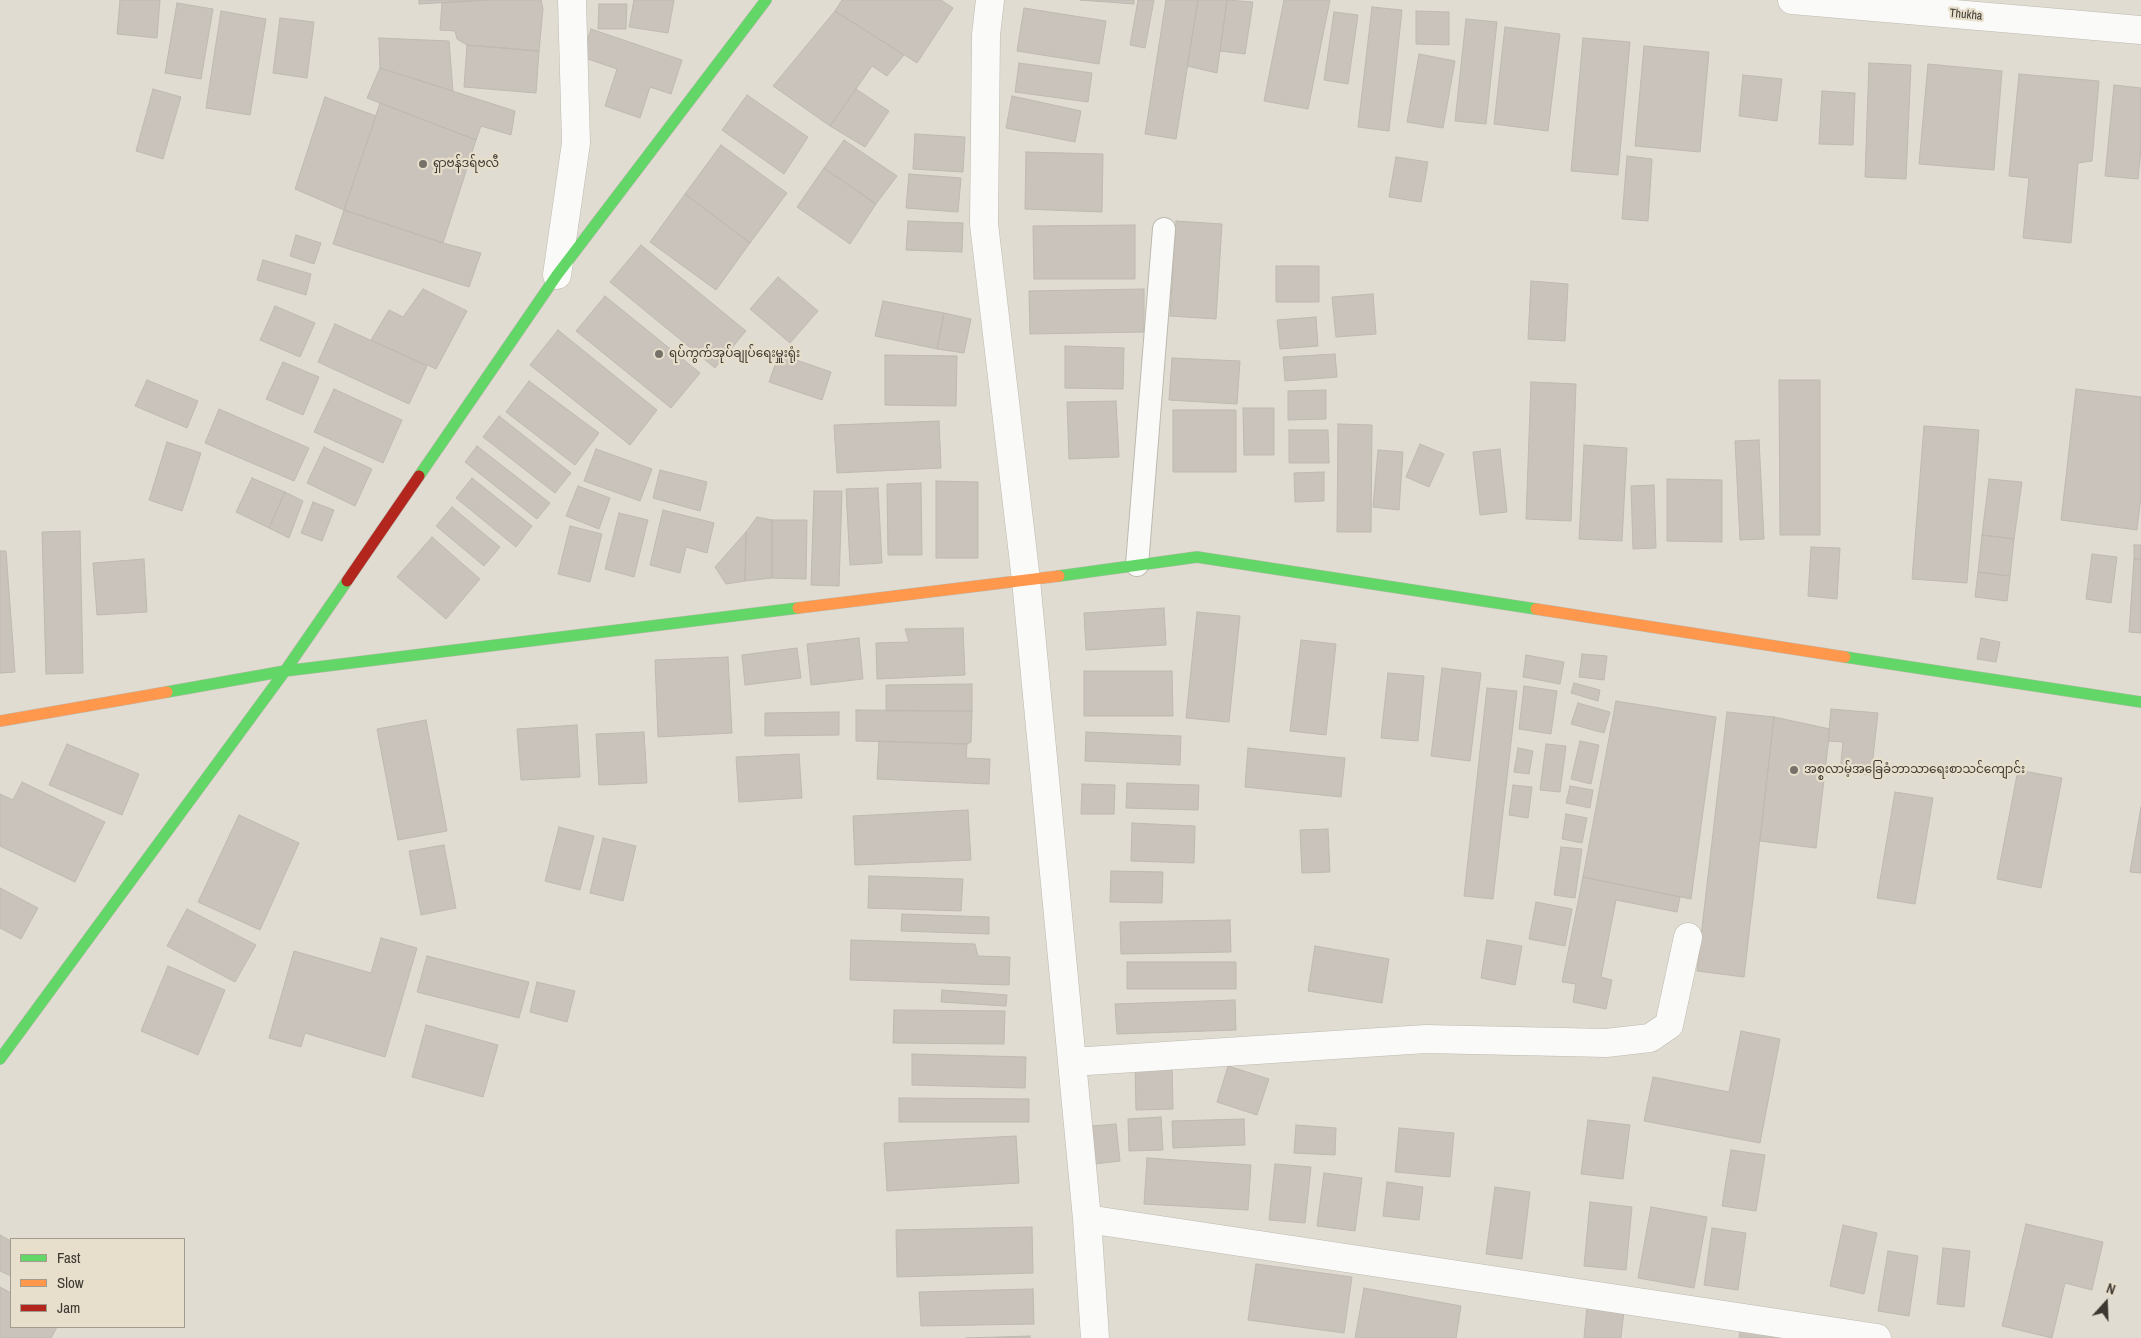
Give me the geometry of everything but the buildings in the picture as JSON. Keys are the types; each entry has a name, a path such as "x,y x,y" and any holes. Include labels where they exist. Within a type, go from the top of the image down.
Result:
{"street":[{"path":"557,275 576,143 572,0"},
{"path":"0,1059 285,671 557,275 766,0"},
{"path":"990,0 986,35 984,224 1026,580 1087,1219 1095,1338"},
{"name":"Thukha","path":"1792,0 2141,30"},
{"path":"0,721 285,671 1026,580 1198,557 2141,702"},
{"path":"1072,1062 1426,1038 1606,1042 1650,1038 1669,1025 1688,937"},
{"path":"1087,1219 1878,1338"}],"lane":[{"path":"1137,565 1164,229"}],"traffic: fast":[{"path":"419,476 557,275 766,0"},
{"path":"1059,576 1197,557 1536,609"},
{"path":"0,1059 285,671 347,581"},
{"path":"167,692 285,671 798,608"},
{"path":"1845,657 2141,702"}],"traffic: slow":[{"path":"798,608 1059,576"},
{"path":"1536,609 1845,657"},
{"path":"0,721 167,692"}],"traffic: jam":[{"path":"347,581 419,476"}],"place":[{"name":"ရှာဗန်ဒရ်ဗလီ","path":"423,164"},
{"name":"ရပ်ကွက်အုပ်ချုပ်ရေးမှူးရုံး","path":"659,354"},
{"name":"အစ္စလာမ့်အခြေခံဘာသာရေးစာသင်ကျောင်း","path":"1794,770"}]}
